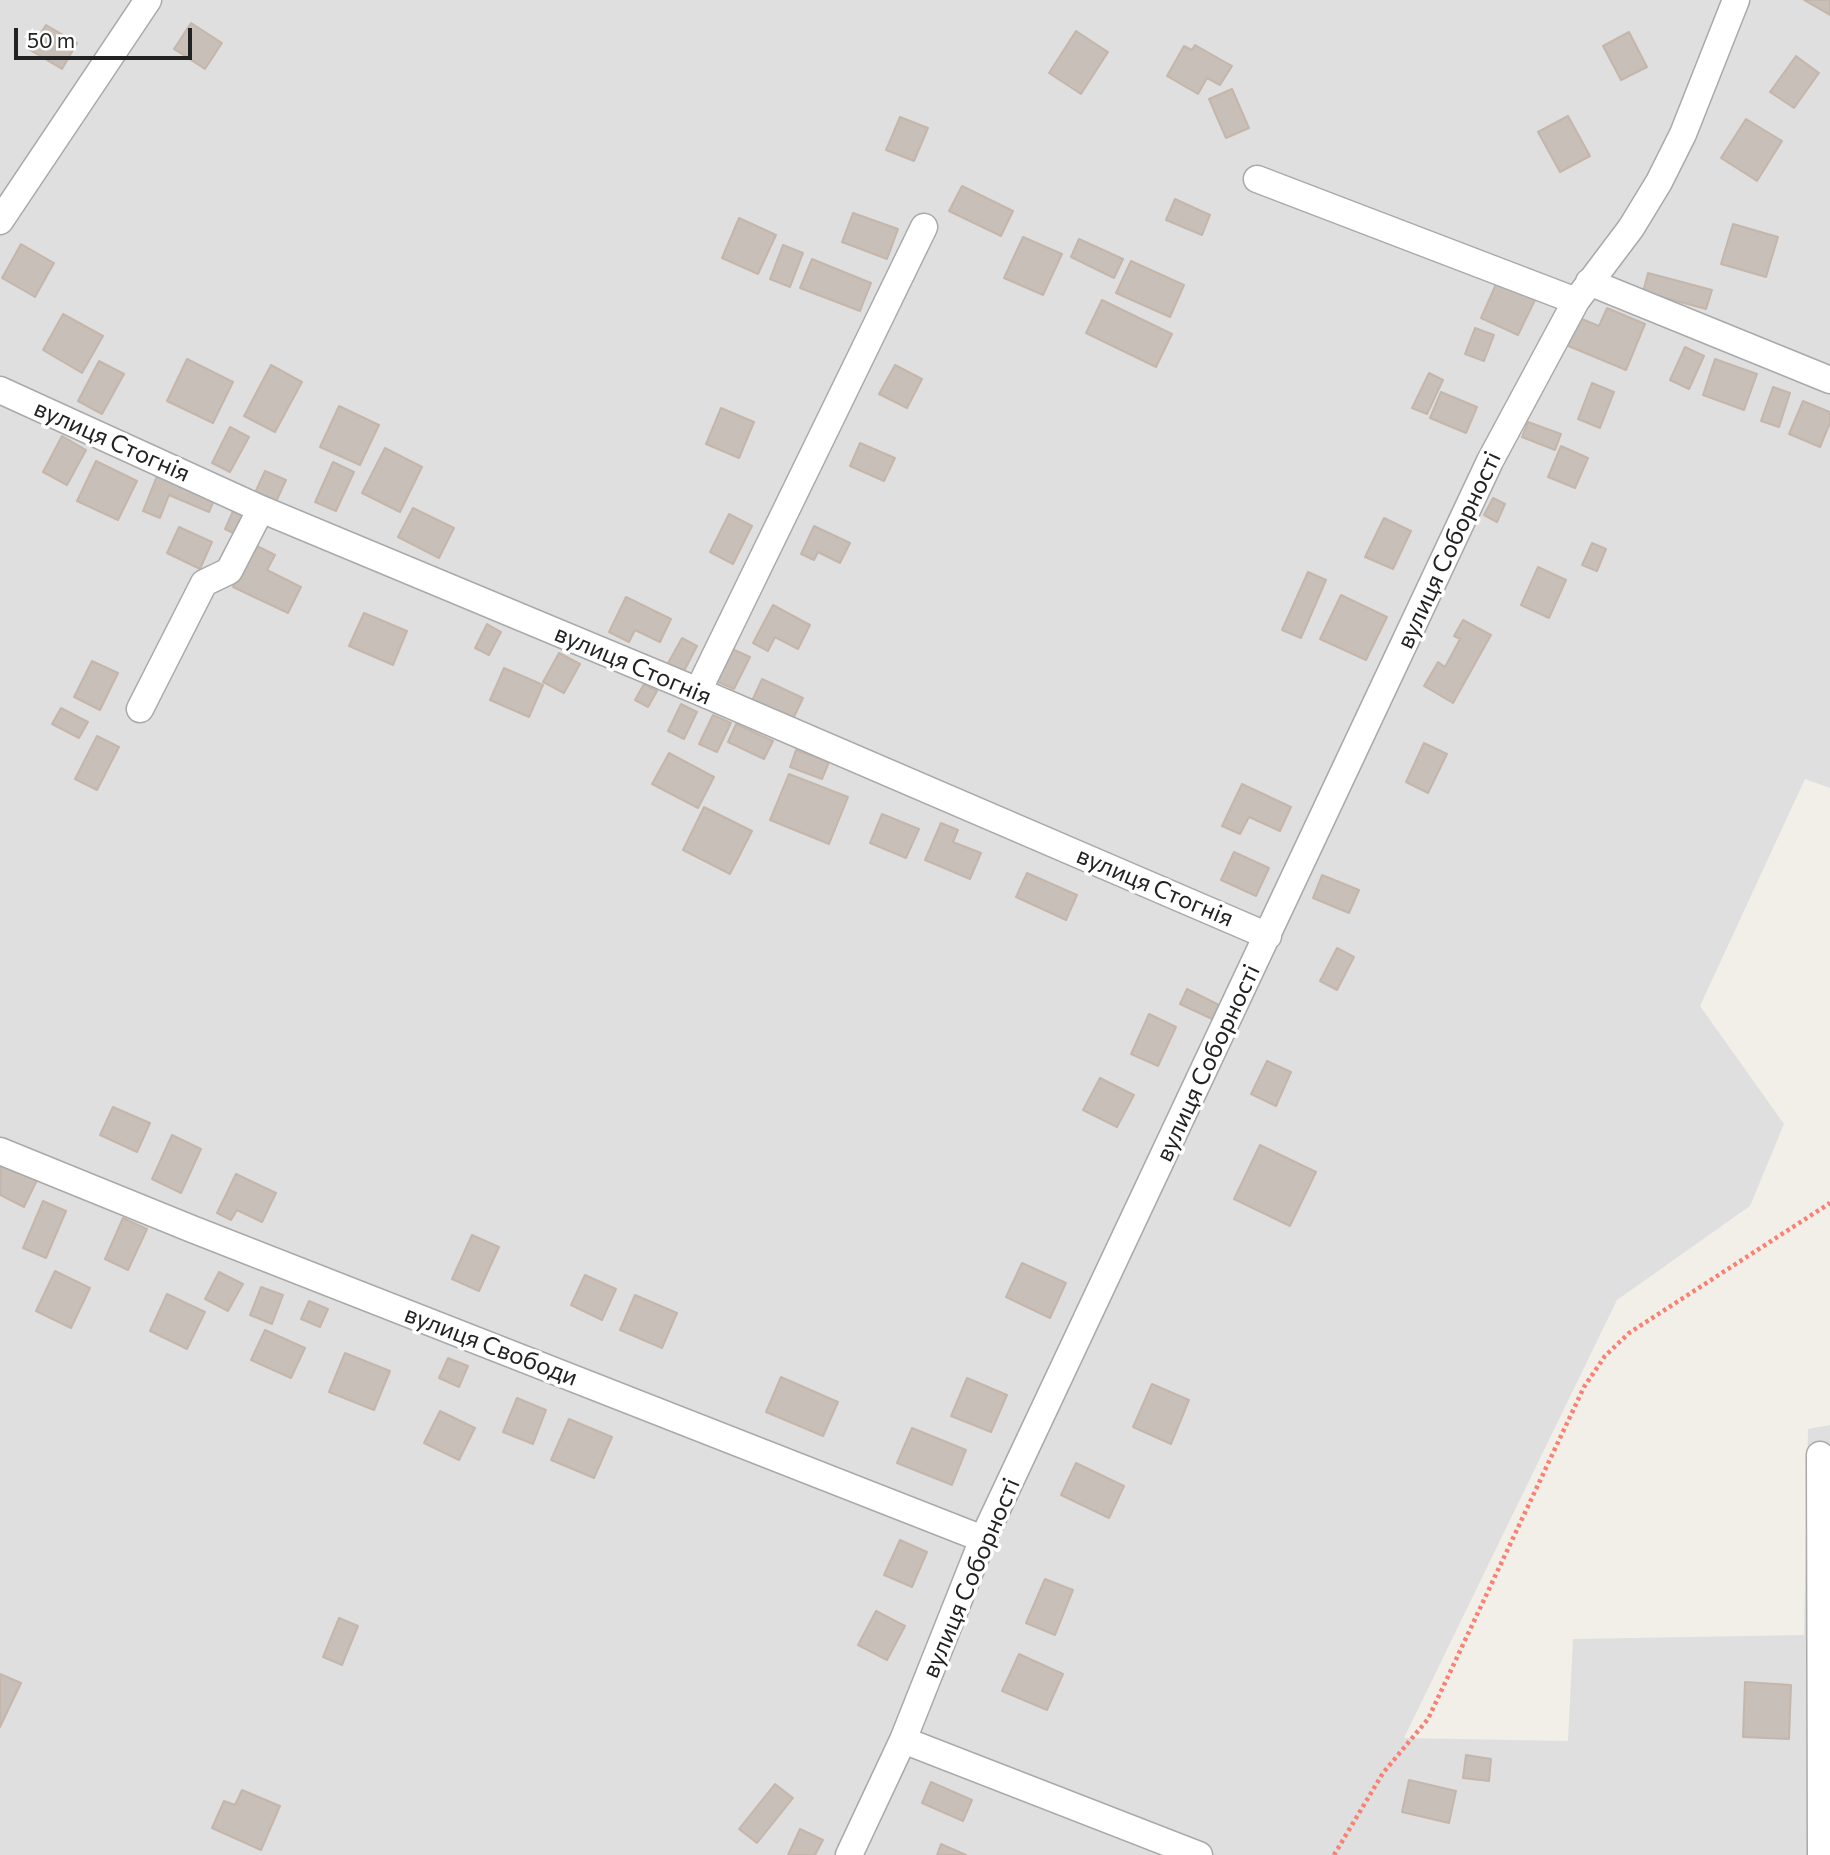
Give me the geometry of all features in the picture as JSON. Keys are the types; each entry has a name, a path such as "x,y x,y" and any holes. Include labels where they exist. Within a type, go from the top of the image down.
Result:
{"street":[{"path":"0,221 148,0"},
{"name":"вулиця Соборності","path":"849,1855 903,1740 984,1539 1490,461 1583,291 1631,228 1659,182 1683,134 1736,0"},
{"path":"1257,179 1583,291 1830,380"},
{"path":"698,691 924,227"},
{"name":"вулиця Стогнія","path":"0,390 261,509 698,691 1268,936"},
{"path":"140,709 204,583 229,571 261,509"},
{"name":"вулиця Свободи","path":"0,1151 192,1229 984,1539"},
{"path":"1820,1455 1821,1855"},
{"path":"903,1740 1199,1855"}],"path":[{"path":"1334,1855 1383,1773 1428,1719 1584,1387 1605,1356 1629,1334 1830,1203"}],"shaded area":[{"path":"0,0 1830,0 1830,788 1805,779 1700,1006 1784,1124 1750,1206 1617,1300 1404,1738 1568,1741 1573,1639 1804,1635 1808,1429 1830,1425 1830,1855 0,1855"}],"building":[{"path":"1804,0 1830,0 1830,15"},
{"path":"191,23 222,43 205,69 174,49"},
{"path":"46,25 77,43 62,69 30,50"},
{"path":"1076,31 1108,52 1081,94 1049,73"},
{"path":"1629,32 1647,67 1621,80 1603,46"},
{"path":"1195,45 1232,66 1220,85 1207,78 1198,94 1167,76 1184,46 1192,50"},
{"path":"1796,56 1819,73 1794,108 1770,92"},
{"path":"1232,89 1249,128 1226,138 1209,99"},
{"path":"1568,116 1590,156 1560,172 1538,132"},
{"path":"900,117 928,128 914,161 886,150"},
{"path":"1746,119 1782,141 1757,181 1721,158"},
{"path":"962,186 1013,211 1001,236 949,211"},
{"path":"1175,199 1210,215 1202,235 1166,220"},
{"path":"853,213 898,229 887,259 842,242"},
{"path":"739,218 776,235 758,274 722,258"},
{"path":"1733,224 1778,237 1766,277 1721,264"},
{"path":"1023,237 1062,254 1043,295 1004,278"},
{"path":"1079,239 1123,259 1114,278 1071,257"},
{"path":"21,244 54,263 35,297 2,278"},
{"path":"783,245 803,253 790,287 770,279"},
{"path":"812,259 871,283 860,311 800,288"},
{"path":"1131,261 1184,285 1170,317 1116,293"},
{"path":"1648,273 1712,290 1706,309 1643,292"},
{"path":"1497,282 1535,300 1518,335 1481,318"},
{"path":"1102,300 1172,334 1156,367 1086,333"},
{"path":"1607,308 1645,324 1626,370 1566,345 1577,317 1599,326"},
{"path":"63,314 103,336 82,373 43,350"},
{"path":"1475,328 1494,335 1484,361 1465,354"},
{"path":"1685,347 1704,356 1689,389 1670,380"},
{"path":"187,359 233,382 213,423 167,401"},
{"path":"1715,359 1757,374 1744,410 1703,395"},
{"path":"99,361 124,374 102,414 78,401"},
{"path":"271,365 302,382 275,432 244,416"},
{"path":"895,365 922,379 907,408 879,394"},
{"path":"1429,373 1443,380 1427,414 1412,408"},
{"path":"1592,383 1614,392 1600,428 1578,419"},
{"path":"1773,387 1790,393 1779,427 1761,421"},
{"path":"1441,392 1477,407 1466,433 1430,418"},
{"path":"1803,401 1830,412 1830,423 1820,447 1789,434"},
{"path":"339,406 379,425 360,465 320,447"},
{"path":"721,408 754,422 739,458 706,444"},
{"path":"1528,422 1561,434 1555,450 1522,437"},
{"path":"230,427 249,437 230,472 212,463"},
{"path":"62,436 86,450 67,485 43,472"},
{"path":"860,443 895,458 884,481 850,466"},
{"path":"1561,446 1588,458 1575,488 1548,477"},
{"path":"385,448 422,467 400,512 362,493"},
{"path":"96,461 137,481 118,520 77,501"},
{"path":"333,462 354,472 336,511 315,502"},
{"path":"265,471 286,480 275,504 254,495"},
{"path":"157,476 214,500 209,512 169,495 160,518 143,511"},
{"path":"1493,498 1505,504 1497,522 1484,515"},
{"path":"413,508 454,528 439,558 398,537"},
{"path":"234,509 248,515 239,536 225,529"},
{"path":"729,514 752,526 733,564 710,552"},
{"path":"1384,518 1411,531 1393,569 1365,557"},
{"path":"814,526 850,543 840,563 818,552 814,560 801,554"},
{"path":"179,527 212,542 200,569 167,553"},
{"path":"1592,543 1606,549 1597,571 1582,565"},
{"path":"253,544 275,555 267,570 301,587 288,613 233,587"},
{"path":"1538,567 1566,580 1549,618 1521,605"},
{"path":"1308,572 1326,580 1301,638 1282,630"},
{"path":"1341,595 1387,617 1366,660 1320,639"},
{"path":"626,597 671,619 660,642 635,630 629,642 609,632"},
{"path":"773,605 810,625 798,649 775,637 768,651 753,643"},
{"path":"364,613 407,631 393,665 349,646"},
{"path":"1463,620 1491,635 1453,703 1424,686 1438,662 1445,667 1460,639 1454,636"},
{"path":"487,624 501,632 489,655 475,648"},
{"path":"682,638 697,646 683,673 667,665"},
{"path":"730,648 750,657 734,689 714,680"},
{"path":"559,653 580,664 564,693 543,682"},
{"path":"92,661 118,673 100,710 74,697"},
{"path":"504,668 543,685 529,717 490,700"},
{"path":"762,679 803,698 793,719 752,701"},
{"path":"644,684 657,691 648,707 635,700"},
{"path":"681,704 697,712 684,739 668,731"},
{"path":"61,708 88,722 79,738 52,724"},
{"path":"713,715 731,723 717,752 699,744"},
{"path":"736,724 773,741 764,759 728,742"},
{"path":"97,736 119,747 97,790 75,779"},
{"path":"1424,743 1447,754 1428,793 1406,782"},
{"path":"796,750 829,762 822,779 790,767"},
{"path":"669,753 714,777 698,808 652,784"},
{"path":"789,774 848,797 829,844 770,820"},
{"path":"1242,784 1291,807 1280,831 1249,817 1240,834 1222,826"},
{"path":"704,807 752,831 730,874 683,850"},
{"path":"882,814 919,829 906,858 870,843"},
{"path":"941,823 958,830 953,842 981,853 970,879 925,860"},
{"path":"1234,852 1269,868 1256,896 1221,880"},
{"path":"1027,873 1077,895 1066,920 1016,897"},
{"path":"1322,875 1359,890 1349,913 1313,898"},
{"path":"1337,948 1354,957 1337,990 1320,981"},
{"path":"1187,989 1219,1005 1212,1019 1180,1004"},
{"path":"1149,1014 1176,1027 1158,1066 1131,1054"},
{"path":"1267,1061 1291,1072 1276,1106 1251,1094"},
{"path":"1100,1078 1134,1095 1117,1127 1083,1110"},
{"path":"113,1107 150,1123 137,1152 100,1135"},
{"path":"172,1135 201,1149 181,1193 152,1179"},
{"path":"1260,1145 1316,1172 1290,1226 1234,1199"},
{"path":"1,1163 37,1180 24,1207 0,1195"},
{"path":"236,1174 276,1193 262,1222 237,1210 231,1220 217,1213"},
{"path":"43,1201 66,1211 46,1258 23,1248"},
{"path":"123,1218 147,1229 128,1270 105,1259"},
{"path":"472,1235 499,1247 479,1291 452,1279"},
{"path":"1022,1263 1066,1283 1050,1318 1006,1297"},
{"path":"55,1271 90,1288 71,1328 36,1311"},
{"path":"219,1272 243,1284 228,1311 205,1299"},
{"path":"585,1275 616,1289 602,1320 571,1305"},
{"path":"261,1287 283,1295 272,1324 250,1315"},
{"path":"167,1294 205,1312 187,1349 150,1331"},
{"path":"635,1295 677,1313 662,1348 620,1330"},
{"path":"309,1301 328,1309 320,1327 301,1319"},
{"path":"265,1330 305,1348 291,1378 251,1360"},
{"path":"345,1353 390,1371 374,1410 329,1392"},
{"path":"448,1358 468,1366 459,1387 439,1378"},
{"path":"781,1377 838,1402 823,1436 766,1412"},
{"path":"967,1378 1007,1395 991,1432 951,1416"},
{"path":"1152,1384 1189,1400 1171,1444 1133,1427"},
{"path":"517,1398 546,1410 533,1444 503,1432"},
{"path":"440,1411 475,1428 459,1460 424,1443"},
{"path":"569,1419 612,1437 594,1478 551,1460"},
{"path":"912,1428 966,1450 952,1485 897,1463"},
{"path":"1076,1463 1124,1486 1109,1518 1061,1495"},
{"path":"900,1540 927,1552 912,1587 884,1575"},
{"path":"1045,1579 1073,1590 1055,1635 1026,1623"},
{"path":"876,1611 905,1626 887,1660 858,1645"},
{"path":"339,1618 358,1626 342,1665 323,1657"},
{"path":"1019,1654 1063,1674 1047,1710 1002,1691"},
{"path":"0,1674 21,1683 0,1727"},
{"path":"1745,1682 1791,1685 1789,1739 1743,1737"},
{"path":"1466,1755 1491,1759 1489,1781 1463,1778"},
{"path":"1409,1780 1456,1791 1449,1823 1402,1812"},
{"path":"931,1782 972,1800 963,1821 922,1803"},
{"path":"775,1784 793,1798 757,1843 739,1829"},
{"path":"242,1790 280,1806 261,1850 212,1828 224,1801 235,1805"},
{"path":"800,1829 823,1840 815,1855 788,1855"},
{"path":"941,1844 966,1855 937,1855"}]}
